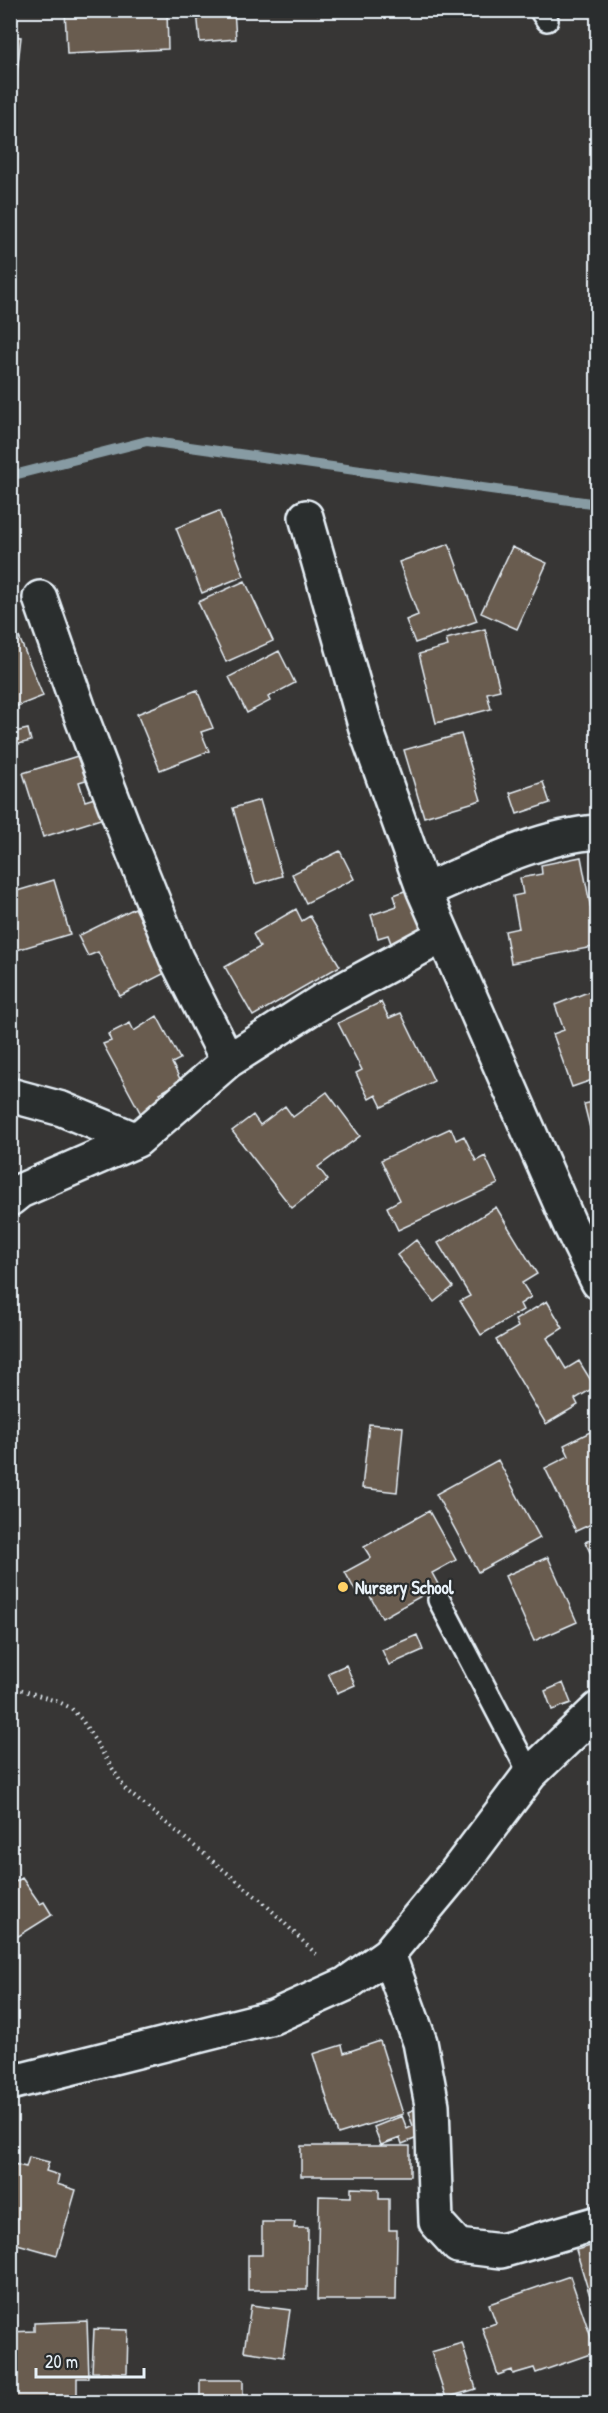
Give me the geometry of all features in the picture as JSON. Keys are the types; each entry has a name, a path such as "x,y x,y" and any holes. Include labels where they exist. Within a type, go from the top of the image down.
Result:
{"street":[{"path":"306,517 368,732 424,891 597,1282"},
{"path":"40,598 83,722 176,958 228,1061"},
{"path":"424,891 513,854 577,833 597,832"},
{"path":"10,1199 20,1191 137,1140 228,1061 322,1000 442,936"},
{"path":"10,1095 62,1109 137,1140"},
{"path":"11,2085 273,2018 346,1984 388,1954 457,1871 530,1774 597,1709"},
{"path":"388,1954 420,2042 432,2105 436,2222 458,2246 501,2251 597,2223"}],"lane":[{"path":"439,1600 530,1774"}],"path":[{"path":"10,1686 71,1708 82,1720 126,1790 264,1903 346,1984"}],"building":[{"path":"65,10 167,10 168,49 67,54"},
{"path":"234,10 236,39 200,42 197,11"},
{"path":"318,10 379,10 379,11 318,14"},
{"path":"10,36 21,37 12,117 10,117"},
{"path":"219,511 244,576 202,593 176,528"},
{"path":"449,544 477,621 415,643 406,620 418,615 399,562"},
{"path":"512,547 547,563 517,629 481,613"},
{"path":"245,581 273,641 226,662 198,602"},
{"path":"485,629 500,690 487,693 491,709 436,723 419,654 448,646 446,639"},
{"path":"17,632 43,696 10,709 10,634"},
{"path":"279,651 295,683 268,697 270,701 247,713 229,677"},
{"path":"197,690 213,728 201,732 209,751 160,770 137,714"},
{"path":"28,729 31,741 10,746 10,733"},
{"path":"461,734 481,800 424,817 404,750"},
{"path":"84,754 92,778 79,782 85,801 101,796 107,817 43,837 23,773"},
{"path":"543,782 550,803 517,814 510,793"},
{"path":"260,800 282,876 255,884 233,808"},
{"path":"340,851 354,879 306,903 292,874"},
{"path":"581,857 598,946 511,963 505,931 519,928 513,896 523,894 520,878 542,874 541,865"},
{"path":"54,880 70,934 10,952 10,893"},
{"path":"407,890 424,935 392,946 388,935 378,938 371,915 397,906 394,895"},
{"path":"135,908 167,972 120,996 98,952 88,956 78,936"},
{"path":"296,909 302,921 310,916 340,966 253,1016 225,967 260,947 253,934"},
{"path":"593,990 598,1001 598,1078 572,1087 553,1034 564,1030 555,1005"},
{"path":"381,1002 389,1018 401,1013 434,1081 382,1107 376,1095 369,1099 356,1073 362,1070 338,1023"},
{"path":"157,1016 180,1059 172,1063 181,1081 160,1093 165,1101 141,1114 103,1044 111,1041 108,1034 130,1023 134,1031"},
{"path":"327,1092 360,1136 318,1167 328,1180 292,1208 232,1131 253,1115 260,1125 285,1106 293,1117"},
{"path":"598,1101 598,1143 594,1144 584,1104"},
{"path":"451,1128 456,1140 464,1136 476,1161 485,1156 498,1184 398,1230 387,1207 400,1200 381,1160"},
{"path":"496,1207 537,1274 522,1283 531,1297 520,1304 523,1310 481,1335 460,1301 470,1296 438,1243"},
{"path":"416,1240 453,1287 434,1302 397,1255"},
{"path":"547,1301 563,1328 547,1338 566,1369 579,1361 595,1387 575,1399 578,1405 546,1424 496,1340 518,1327 515,1320"},
{"path":"369,1424 403,1427 397,1492 362,1488"},
{"path":"598,1428 598,1521 576,1531 545,1468 569,1456 564,1445"},
{"path":"498,1460 540,1538 478,1572 436,1494"},
{"path":"429,1511 456,1560 432,1573 439,1586 382,1618 366,1589 357,1594 345,1572 371,1558 364,1547"},
{"path":"598,1536 598,1568 585,1542"},
{"path":"548,1557 577,1622 534,1641 505,1576"},
{"path":"417,1635 423,1650 389,1665 382,1650"},
{"path":"346,1665 355,1685 337,1693 328,1673"},
{"path":"563,1683 571,1703 552,1710 545,1691"},
{"path":"22,1878 40,1904 44,1902 52,1915 17,1937 10,1927 10,1885"},
{"path":"380,2041 403,2114 338,2134 313,2054 342,2045 344,2053"},
{"path":"420,2107 430,2133 402,2144 400,2138 381,2145 374,2127 402,2116 407,2129 413,2126 408,2112"},
{"path":"301,2146 410,2146 410,2176 301,2176"},
{"path":"29,2157 49,2162 46,2171 59,2175 57,2184 76,2190 57,2255 10,2242 15,2224 10,2223 10,2163 26,2167"},
{"path":"351,2188 379,2189 379,2199 389,2199 389,2230 397,2230 396,2300 317,2300 319,2196 351,2197"},
{"path":"262,2222 295,2222 294,2228 308,2228 307,2290 248,2290 248,2255 262,2255"},
{"path":"598,2244 598,2315 596,2316 576,2250"},
{"path":"570,2276 596,2352 536,2373 534,2368 513,2374 512,2370 498,2375 482,2328 496,2323 489,2304"},
{"path":"251,2305 290,2310 283,2357 244,2351"},
{"path":"87,2321 89,2378 77,2378 77,2402 10,2402 10,2332 34,2331 34,2323"},
{"path":"94,2329 128,2330 127,2373 92,2372"},
{"path":"462,2343 476,2389 446,2398 431,2352"},
{"path":"200,2380 243,2380 243,2402 142,2402 142,2398 200,2397"},
{"path":"598,2390 598,2402 577,2402 577,2401"}],"waterway":[{"path":"10,476 147,441 598,504"}],"place":[{"name":"Nursery School","path":"343,1587"}]}
